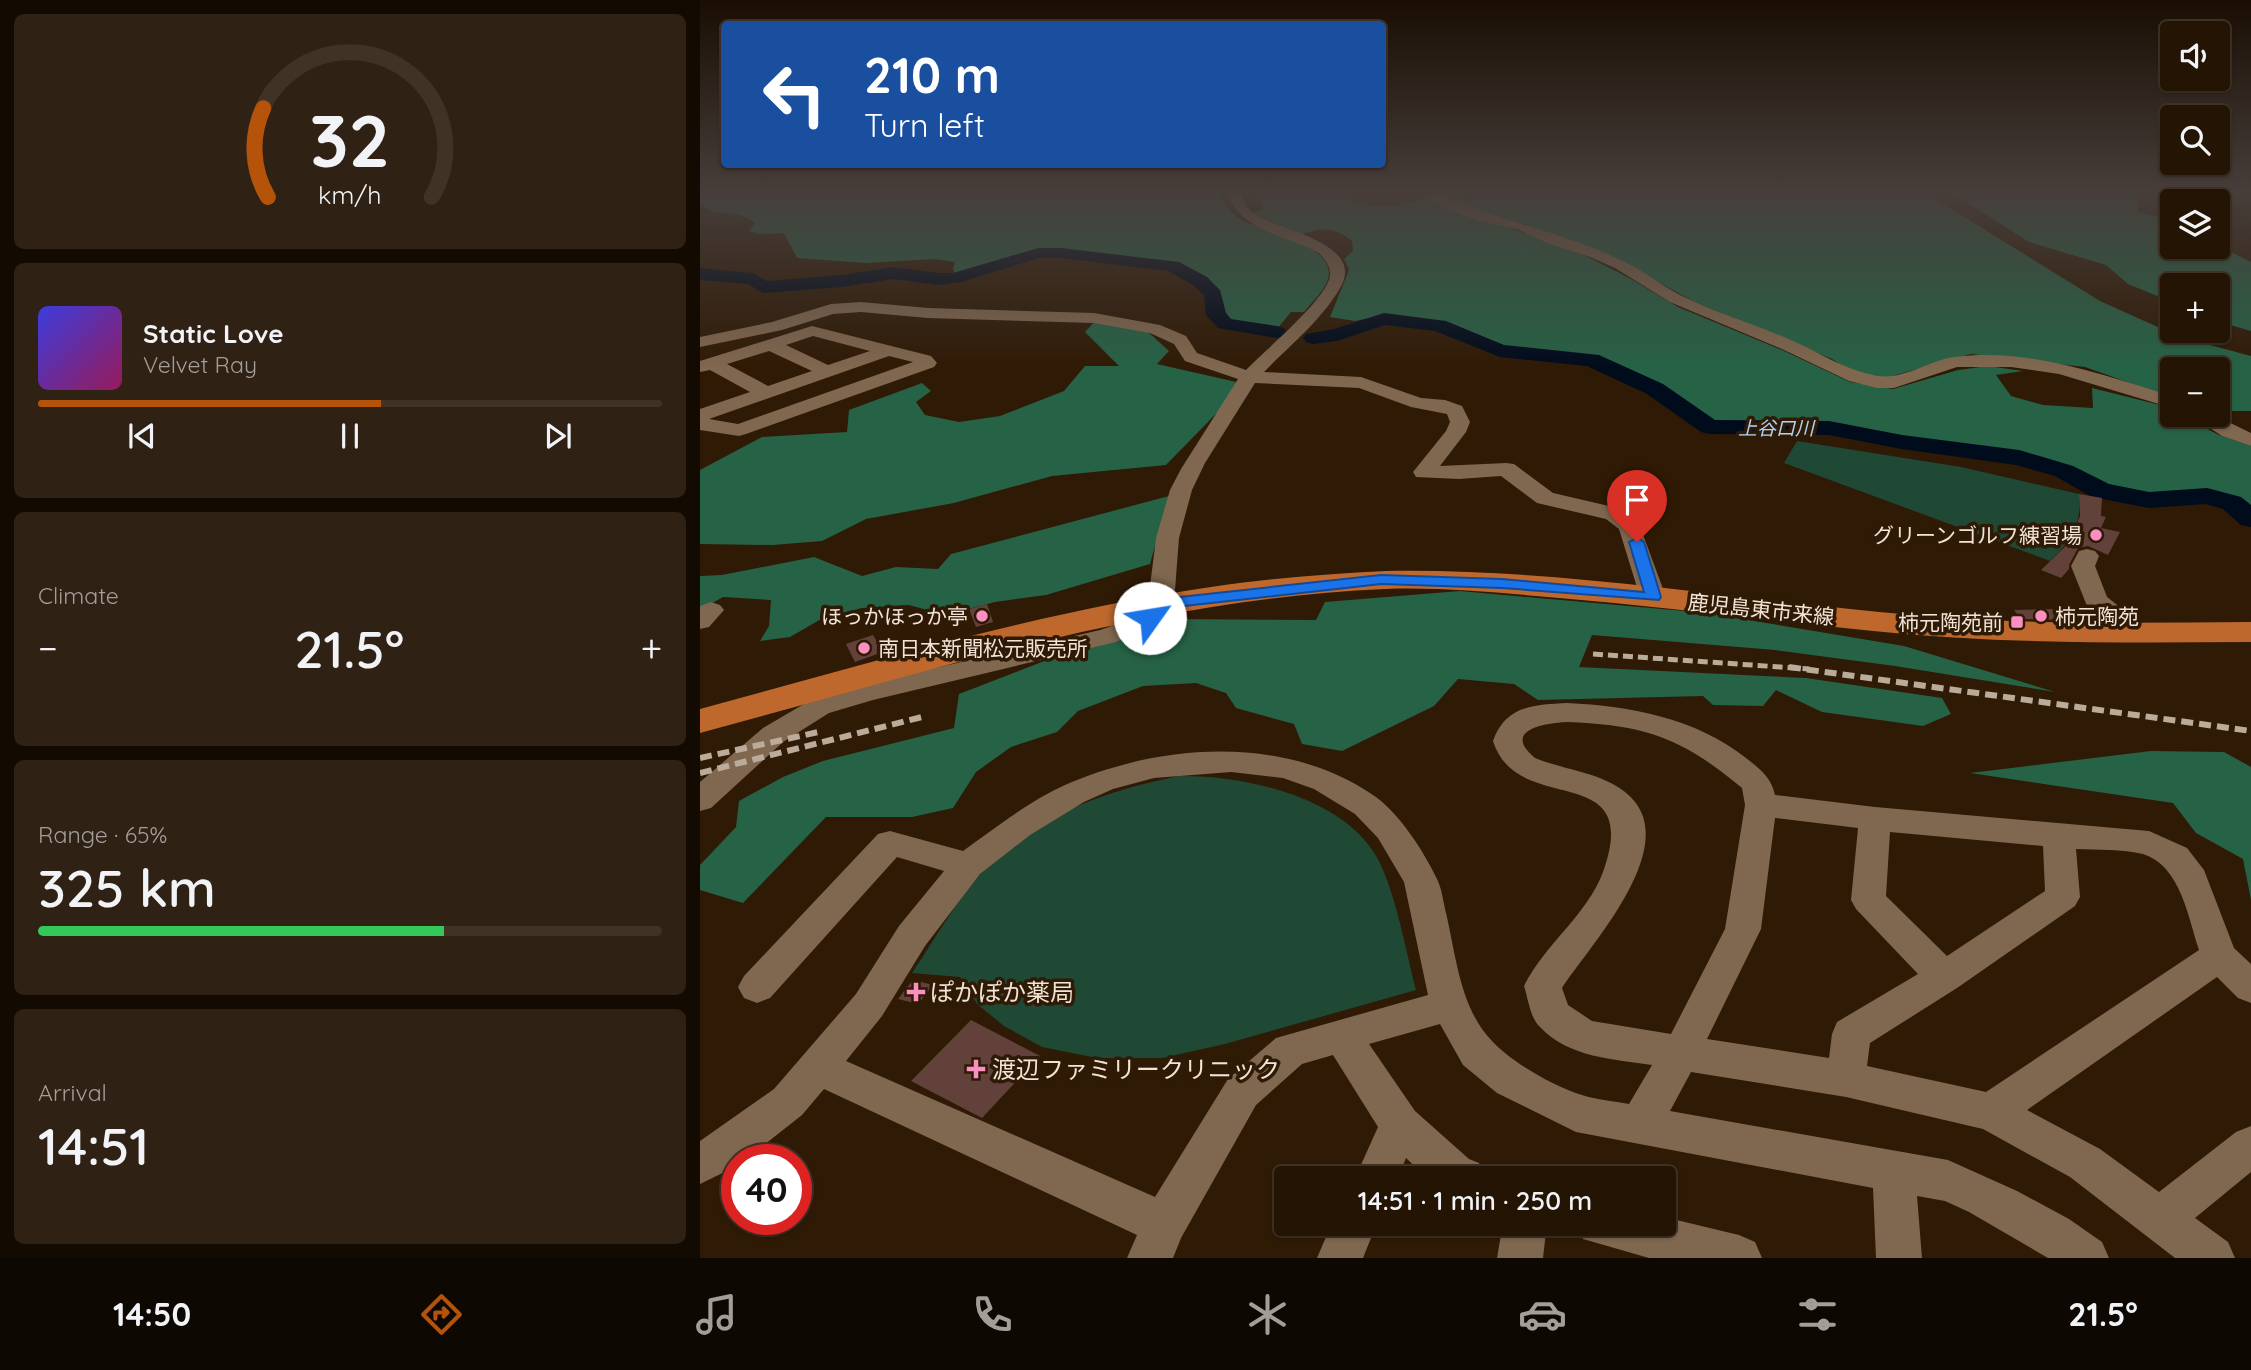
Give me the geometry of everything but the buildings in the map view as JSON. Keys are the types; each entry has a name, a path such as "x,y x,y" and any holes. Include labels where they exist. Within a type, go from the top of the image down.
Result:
{"main road":[{"name":"鹿児島東市来線","path":"700,721 1015,634 1161,603 1316,585 1414,579 1653,597 1914,625 2136,633 2251,632"}],"street":[{"path":"706,793 798,718 819,707 866,693 1119,632 1150,618 1161,603 1167,531 1188,475 1249,377 1324,300 1338,279 1334,262 1322,251"},
{"path":"1585,251 1620,265 1686,304 1788,345 1856,377 1877,382 1894,382 1955,362 2011,362 2061,369 2160,398"},
{"path":"700,342 776,326 831,309 860,307 928,313 1094,318 1154,329 1180,340 1191,357 1249,377 1361,383 1418,403 1445,405 1455,410 1460,422 1424,472 1459,474 1506,469 1545,498 1614,514 1630,526 1653,597"},
{"path":"701,417 739,430 928,363 812,331 705,365"},
{"path":"769,345 828,372"},
{"path":"701,417 890,351"},
{"path":"705,365 766,393"},
{"path":"2220,427 2251,440"},
{"path":"2087,556 2083,566 2096,601 2136,633"},
{"path":"1640,1125 1681,1053 1743,929 1761,805 1757,783 1700,741 1648,722 1546,713 1520,721 1511,729 1508,739 1511,755 1520,764 1593,786 1620,805 1627,816 1630,832 1626,853 1602,908 1543,986 1552,1015 1584,1037 1681,1053 1846,1079 1991,1112 2085,1163 2212,1258"},
{"path":"700,1164 726,1150 788,1102 869,1005 912,936 968,865 1029,821 1073,794 1104,781 1154,768 1197,763 1265,765 1306,773 1344,791 1366,806 1401,847 1421,880 1449,1005 1478,1053 1511,1080 1576,1113 1948,1181 2004,1205 2066,1242 2086,1258"},
{"path":"1761,805 1875,819 2059,833 2149,843 2175,857 2192,880 2220,956 2251,987"},
{"path":"1875,819 1868,900 1944,977"},
{"path":"1846,1079 1851,1034 1944,977 2063,897 2059,833"},
{"path":"757,987 890,843 968,865"},
{"path":"1991,1112 2220,956"},
{"path":"818,1067 1157,1241 1242,1092 1290,1050 1449,1005"},
{"path":"1342,1035 1400,1125 1445,1166"},
{"path":"1381,1166 1400,1125"},
{"path":"2161,1218 2251,1146"},
{"path":"1894,1171 1899,1258"},
{"path":"1340,1258 1349,1236"},
{"path":"1520,1258 1523,1236"},
{"path":"1647,1236 1721,1256"}],"green space":[{"path":"793,251 1050,251 1020,255 956,275 953,269 955,262 935,259 865,263 797,258"},
{"path":"1061,251 1314,251 1329,269 1327,282 1320,294 1304,312 1291,312 1277,329 1228,321 1222,317 1218,297 1209,283 1170,263"},
{"path":"1353,251 1572,251 1631,279 1678,307 1782,350 1850,382 1893,389 1958,370 1988,366 2023,371 1996,375 2011,396 2043,405 2093,408 2092,388 2160,405 2160,427 2203,427 2251,446 2251,512 2237,501 2208,492 2149,496 2109,489 2068,469 2018,454 1899,438 1820,423 1715,423 1662,387 1594,357 1505,349 1446,324 1415,318 1375,317 1355,321 1330,317 1349,270 1344,259"},
{"path":"1589,251 2019,251 2100,301 2160,328 2160,343 2202,343 2251,356 2251,411 2230,411 2230,357 2160,357 2160,394 2085,367 1971,354 1878,380 1851,371 1832,359 1693,301 1634,269"},
{"path":"2058,251 2160,251 2160,259 2230,259 2230,251 2251,262 2251,331 2230,325 2230,273 2160,273 2160,297 2128,284 2106,265"},
{"path":"1095,321 1148,332 1169,351 1157,364 1245,384 1166,465 1052,476 954,503 866,519 822,541 773,545 700,544 700,470 762,437 847,432 849,410 922,383 931,391 916,402 925,415 959,422 1000,416 1064,391 1085,366 1119,366 1085,332"},
{"path":"1797,441 1961,467 2079,494 2077,524 2065,546 2050,561 1784,463"},
{"path":"1169,496 1150,564 1046,595 995,602 945,615 909,605 862,608 823,618 790,637 760,641 769,626 771,600 723,597 700,610 700,576 722,575 814,557 862,576 896,567 938,569 951,554"},
{"path":"1460,591 1707,613 1904,646 2055,692 1775,650 1592,635 1579,667 1806,678 1942,698 1951,714 1923,726 1822,712 1776,690 1763,706 1713,705 1703,696 1538,700 1514,684 1458,679 1434,706 1342,751 1302,744 1294,724 1236,708 1226,693 1196,683 1143,686 1078,711 1057,732 1011,747 976,772 953,808 912,817 826,817 743,903 700,890 700,865 736,827 739,801 783,777 823,761 954,728 959,694 1083,646 1142,632 1164,619 1316,620 1325,602"},
{"path":"2151,751 2224,752 2251,767 2251,900 2243,859 2196,833 2173,803 1970,773"},
{"path":"1179,776 1230,779 1285,792 1312,802 1357,832 1373,851 1387,880 1416,990 1225,1044 1162,1058 1097,1058 1042,1047 1004,1026 977,1004 960,977 912,973 976,879 1018,839 1068,810 1095,799"}],"waterway":[{"name":"上谷口川","path":"700,274 753,279 763,287 842,281 894,273 938,279 954,278 1038,253 1061,253 1173,266 1200,281 1213,294 1216,315 1225,324 1277,332"},
{"name":"上谷口川","path":"1313,338 1337,335 1384,319 1439,325 1500,351 1591,360 1655,389 1709,427 1829,428 1902,442 2019,458 2064,471 2101,491 2149,500 2207,496 2232,503 2251,519"}],"railway":[{"path":"1593,654 1798,668"},
{"path":"1789,667 1798,668"},
{"path":"1798,668 1809,669"},
{"path":"1798,668 2251,731"},
{"path":"700,773 926,716"},
{"path":"700,758 823,731"}],"place":[{"name":"グリーンゴルフ練習場","path":"2096,535"},
{"name":"ほっかほっか亭","path":"982,616"},
{"name":"柿元陶苑","path":"2041,616"},
{"name":"柿元陶苑前","path":"2017,622"},
{"name":"南日本新聞松元販売所","path":"864,648"},
{"name":"ぽかぽか薬局","path":"916,992"},
{"name":"渡辺ファミリークリニック","path":"976,1069"}],"route":[{"path":"1150,618 1161,603 1381,580 1502,584 1653,597 1637,542"}]}
